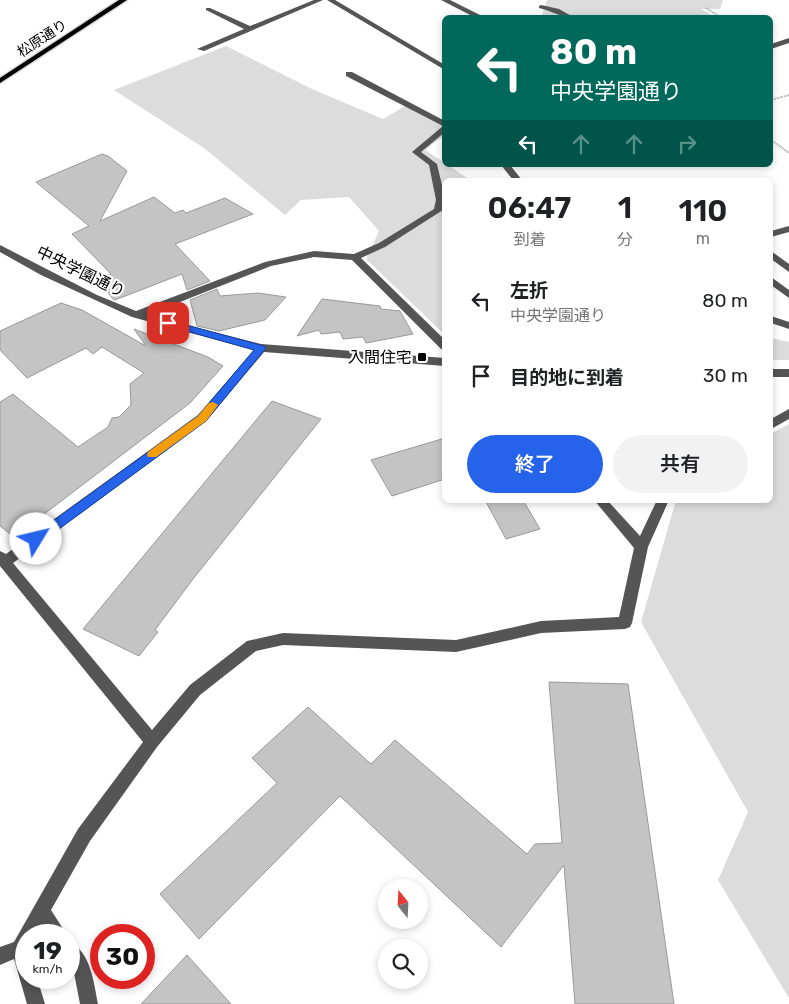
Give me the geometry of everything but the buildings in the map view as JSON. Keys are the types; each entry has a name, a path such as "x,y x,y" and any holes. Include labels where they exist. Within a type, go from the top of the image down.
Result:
{"main road":[{"name":"松原通り","path":"0,81 124,0"}],"street":[{"path":"201,49 320,0"},
{"path":"330,0 442,66"},
{"path":"444,0 476,15"},
{"path":"541,6 557,10 566,15"},
{"path":"208,9 250,29"},
{"path":"773,46 789,40"},
{"path":"349,74 442,124"},
{"path":"136,315 268,264 314,254 355,257 382,245 438,210 441,200 433,164 416,152 442,129"},
{"path":"507,167 516,178"},
{"path":"775,233 789,229"},
{"path":"775,233 789,240"},
{"name":"中央学園通り","path":"0,248 60,282 136,315 261,348 442,362"},
{"path":"773,256 789,269"},
{"path":"355,257 442,343"},
{"path":"773,282 789,295"},
{"path":"773,320 789,326"},
{"path":"152,742 3,559 202,418 261,348"},
{"path":"773,373 789,373"},
{"path":"773,424 789,413"},
{"path":"603,503 641,547"},
{"path":"33,924 84,835 152,742 195,690 252,645 283,639 456,646 542,627 624,623 641,547 662,503"},
{"path":"41,910 51,924"},
{"path":"0,956 15,946"},
{"path":"80,967 90,1004"},
{"path":"31,989 36,1004"}],"path":[{"path":"706,8 717,15"},
{"path":"773,99 789,95"},
{"path":"773,141 789,153"}],"shaded area":[{"path":"547,0 723,0 720,9 701,9 712,15 542,15"},
{"path":"226,46 312,89 383,119 407,105 442,122 442,137 425,150 442,161 442,167 451,167 467,178 442,178 442,332 366,259 379,231 349,197 301,200 285,215 204,148 114,90"},
{"path":"773,338 789,342 789,360 773,360"},
{"path":"789,424 789,998 718,880 748,812 641,622 675,503 773,503 773,433"}],"slow traffic":[{"path":"152,455 202,418 213,405"}],"place":[{"name":"入間住宅","path":"422,357"}],"route":[{"path":"36,539 202,418 261,348 168,323"}]}
